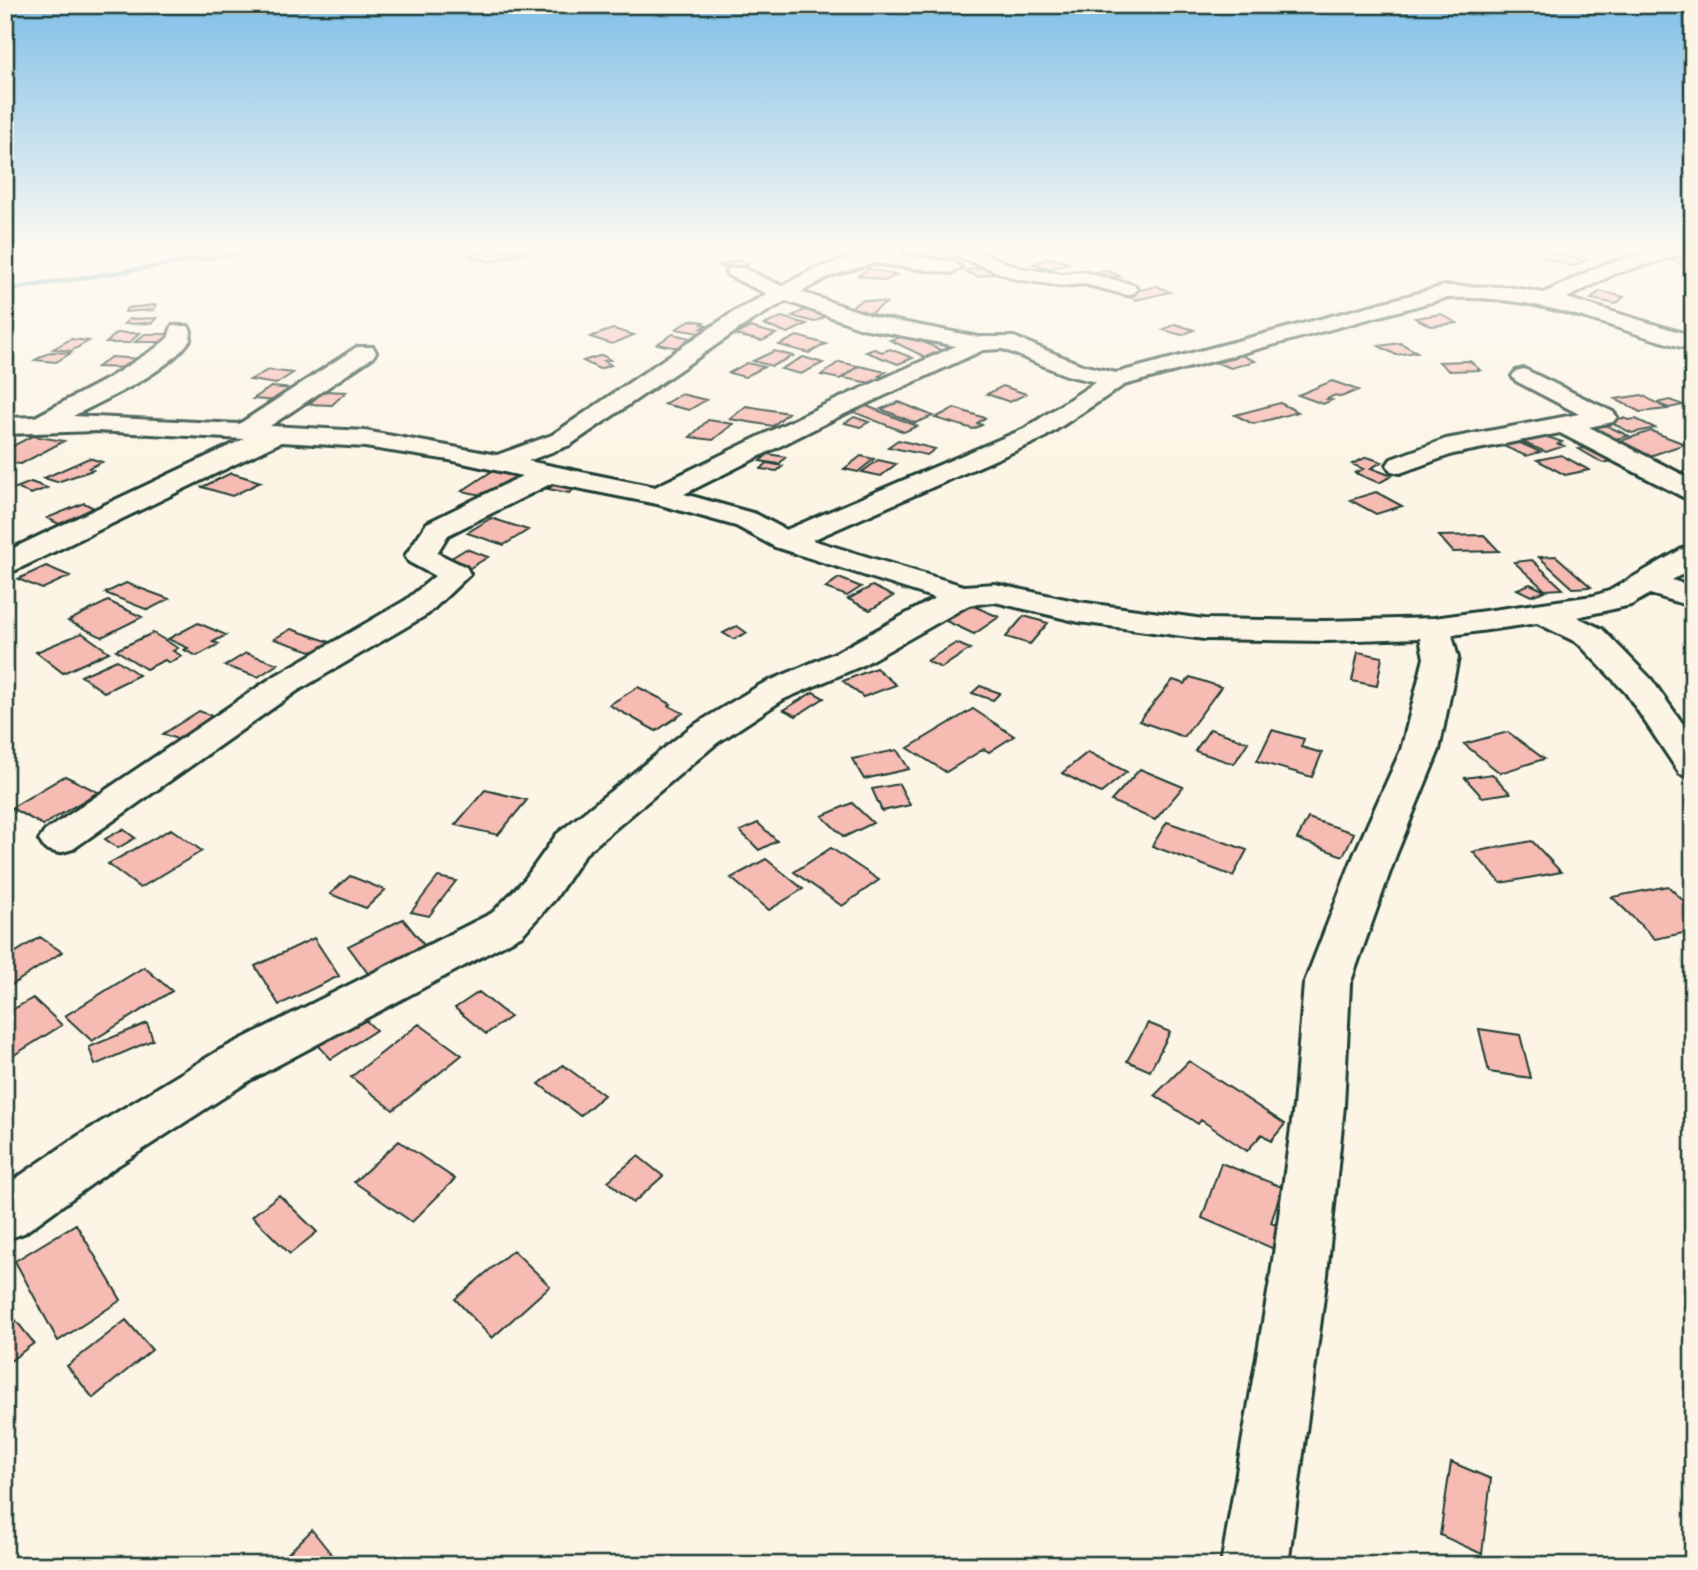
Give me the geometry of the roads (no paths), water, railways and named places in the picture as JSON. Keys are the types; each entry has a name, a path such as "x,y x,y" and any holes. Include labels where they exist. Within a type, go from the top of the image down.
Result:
{"street":[{"path":"499,463 561,440 732,323"},
{"path":"871,323 979,344 1006,342 1074,370 1116,380"},
{"path":"785,541 1033,434 1116,380 1328,323"},
{"path":"1628,323 1693,343"},
{"path":"38,424 142,370 179,340 180,331"},
{"path":"659,496 829,412 979,344"},
{"path":"245,430 365,352"},
{"path":"1400,465 1446,447 1604,417 1524,376"},
{"path":"5,426 96,423 365,439 659,496 746,520 785,541 962,596 995,593 1079,612 1204,629 1325,631 1434,628 1540,612 1620,598 1693,555"},
{"path":"1566,426 1693,491"},
{"path":"5,564 279,433"},
{"path":"59,840 285,684 417,607 455,574 420,556 438,529 550,473"},
{"path":"1646,582 1693,598"},
{"path":"5,1216 96,1152 235,1065 507,924 540,889 571,844 704,735 772,692 849,659 962,596"},
{"path":"1540,612 1590,636 1639,685 1693,766"},
{"path":"1254,1565 1299,1275 1319,1106 1327,984 1375,855 1420,750 1441,658 1434,628"}]}
